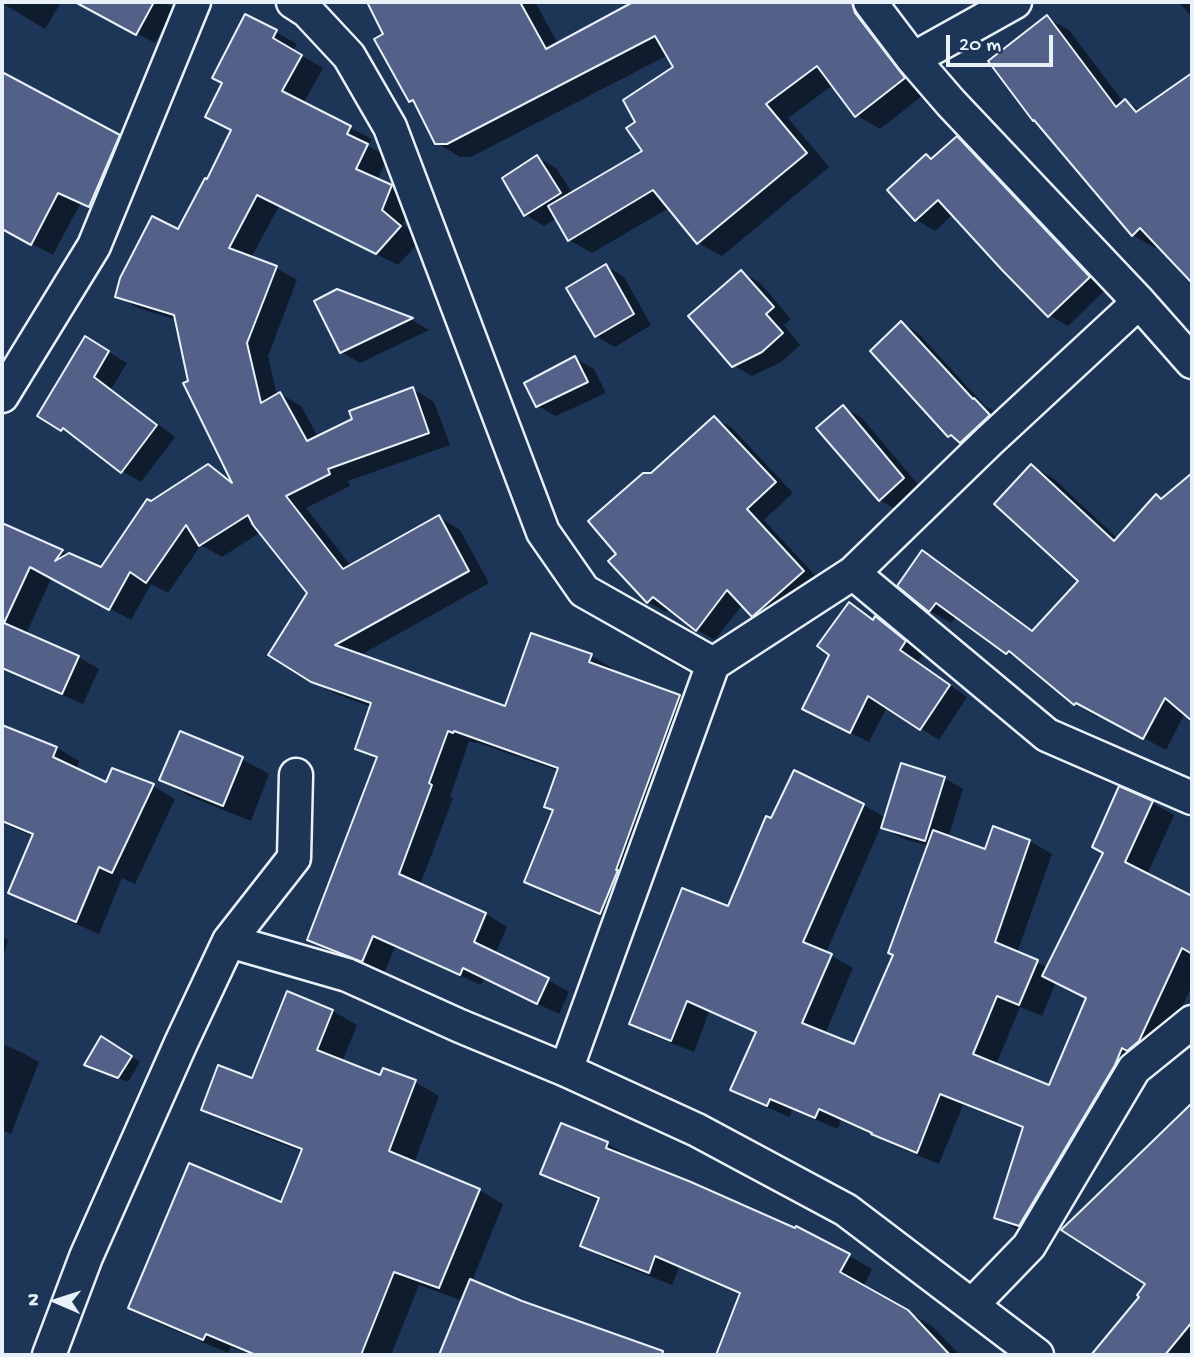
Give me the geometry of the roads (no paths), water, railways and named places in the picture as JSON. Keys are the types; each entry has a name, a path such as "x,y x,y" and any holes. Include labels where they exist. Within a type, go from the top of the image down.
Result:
{"street":[{"path":"2,396 94,246 194,2"},
{"path":"293,2 307,11 349,56 390,127 543,532 584,591 713,664"},
{"path":"870,2 913,59 960,113 1139,302 1192,362"},
{"path":"913,59 1015,2"},
{"path":"566,1070 713,664 853,573 989,441 1139,302"},
{"path":"853,573 1046,735 1192,798"},
{"path":"49,1355 86,1257 229,941 294,858 296,775"},
{"path":"229,941 346,975 697,1130 846,1210 1037,1355"},
{"path":"972,1305 1029,1246 1134,1069 1192,1022"}]}
